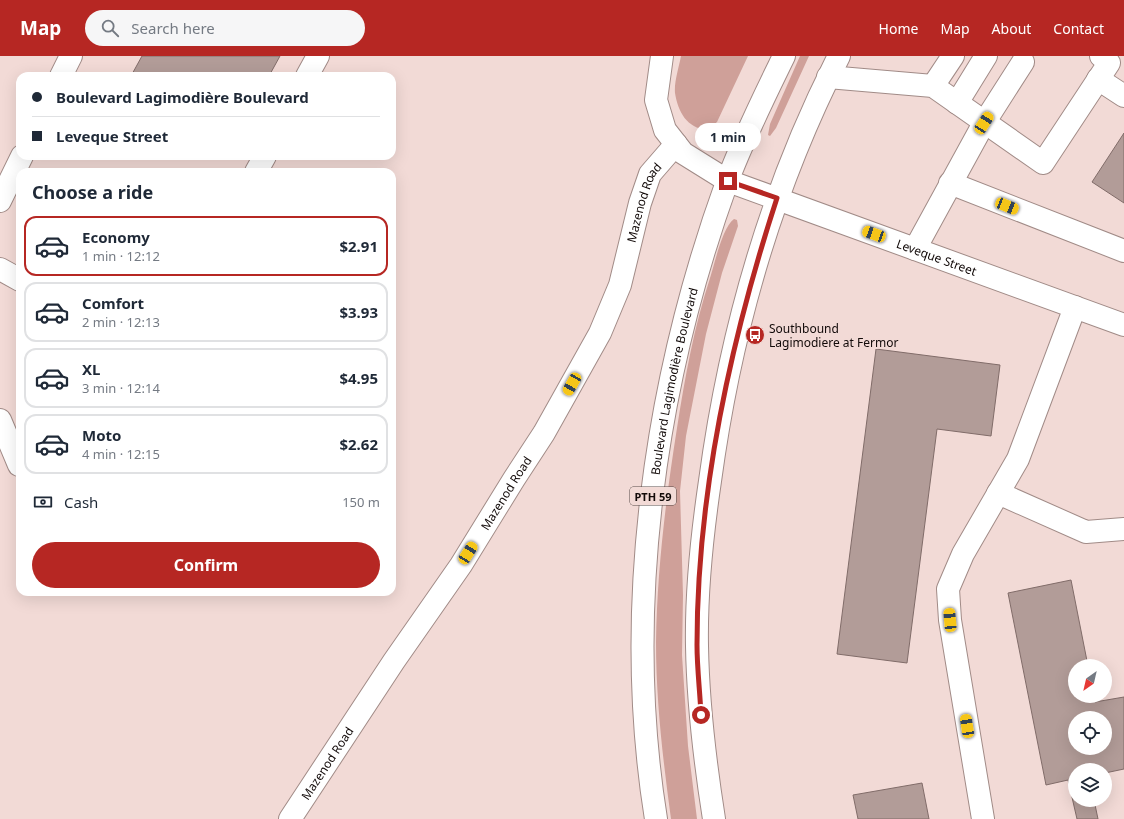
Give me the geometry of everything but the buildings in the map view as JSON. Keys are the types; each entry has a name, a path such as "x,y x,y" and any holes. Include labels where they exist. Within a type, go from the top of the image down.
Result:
{"main road":[{"path":"63,72 71,56"},
{"path":"309,72 318,56"},
{"name":"Leveque Street","path":"662,56 656,100 665,130 683,153 728,181 1124,325"},
{"name":"Boulevard Lagimodière Boulevard","path":"656,819 644,704 642,622 647,554 657,460 676,351 702,256 728,181 784,56"},
{"path":"714,819 706,759 697,646 705,513 716,437 728,370 754,271 777,198 801,137 839,56"},
{"path":"933,86 953,56"},
{"path":"957,103 986,56"},
{"path":"828,77 933,86 1043,163 1109,63 1101,56"},
{"path":"915,249 984,123 1023,62"},
{"path":"1098,79 1124,96"},
{"name":"Mazenod Road","path":"290,819 394,661 461,565 548,427 600,333 620,285 640,203 650,174 676,144"},
{"path":"0,201 16,168"},
{"path":"950,183 1124,251"},
{"path":"0,269 16,278"},
{"path":"983,819 950,620 948,589 963,554 1018,459 1075,307"},
{"path":"0,420 16,458"},
{"path":"998,493 1086,532 1124,529"}],"shaded area":[{"path":"681,56 748,56 717,122 707,130 694,126 685,118 678,107 675,89"},
{"path":"800,56 809,56 776,128 770,136 768,135 770,124"},
{"path":"734,219 737,220 738,226 722,273 706,334 686,436 680,491 683,595 682,655 688,746 697,819 671,819 660,730 656,664 658,588 663,534 677,428 695,334 704,296 719,246 726,230"}],"place":[{"name":"Southbound Lagimodiere at Fermor","path":"755,335"}],"route":[{"path":"701,715 697,646 698,610 705,513 716,437 728,370 754,271 777,198 728,181"}]}
